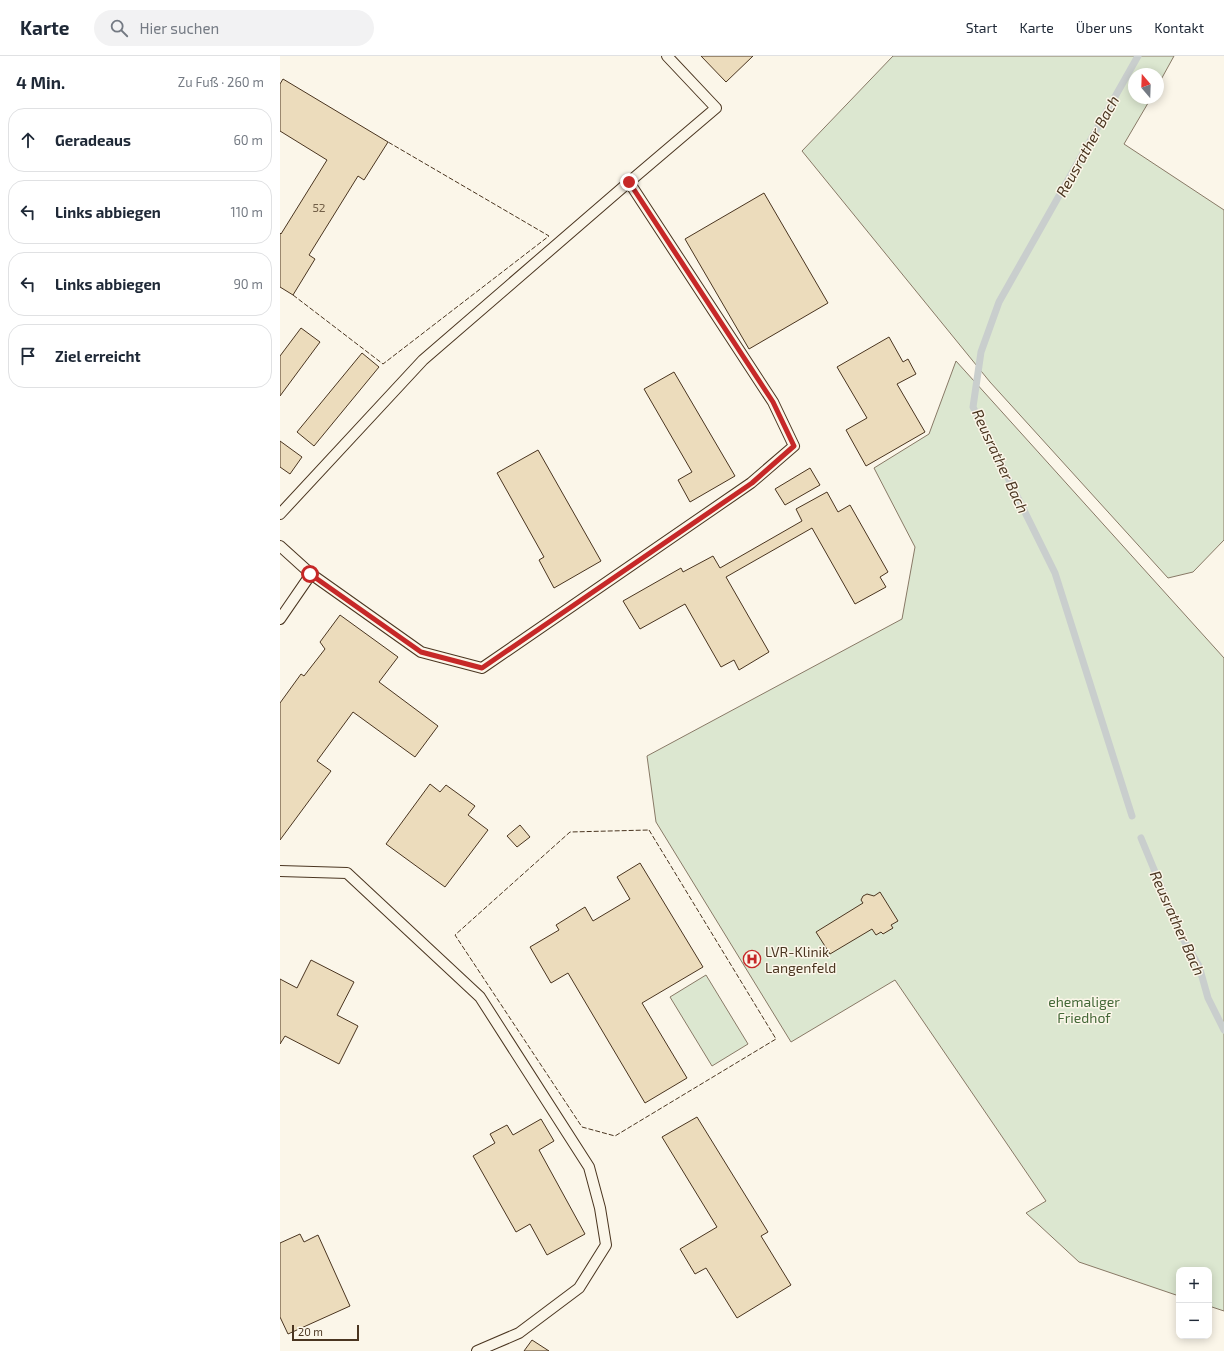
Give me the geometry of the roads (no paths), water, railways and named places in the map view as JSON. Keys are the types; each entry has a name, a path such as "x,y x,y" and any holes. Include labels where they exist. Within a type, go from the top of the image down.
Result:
{"lane":[{"path":"280,514 423,360 716,108 666,56"},
{"path":"280,546 310,574 421,652 482,668 752,483 794,446 773,402 629,182"},
{"path":"280,619 310,574"},
{"path":"280,870 347,873 480,997 589,1167 600,1208 606,1245 579,1288 519,1333 477,1351"}],"waterway":[{"name":"Reusrather Bach","path":"1132,816 1055,573 973,407 981,352 999,302 1138,56"},
{"name":"Reusrather Bach","path":"1141,838 1182,937 1199,966 1208,998 1224,1030"}],"place":[{"name":"LVR-Klinik Langenfeld","path":"752,959"}],"park label":[{"name":"ehemaliger Friedhof","path":"1084,1010"}]}
